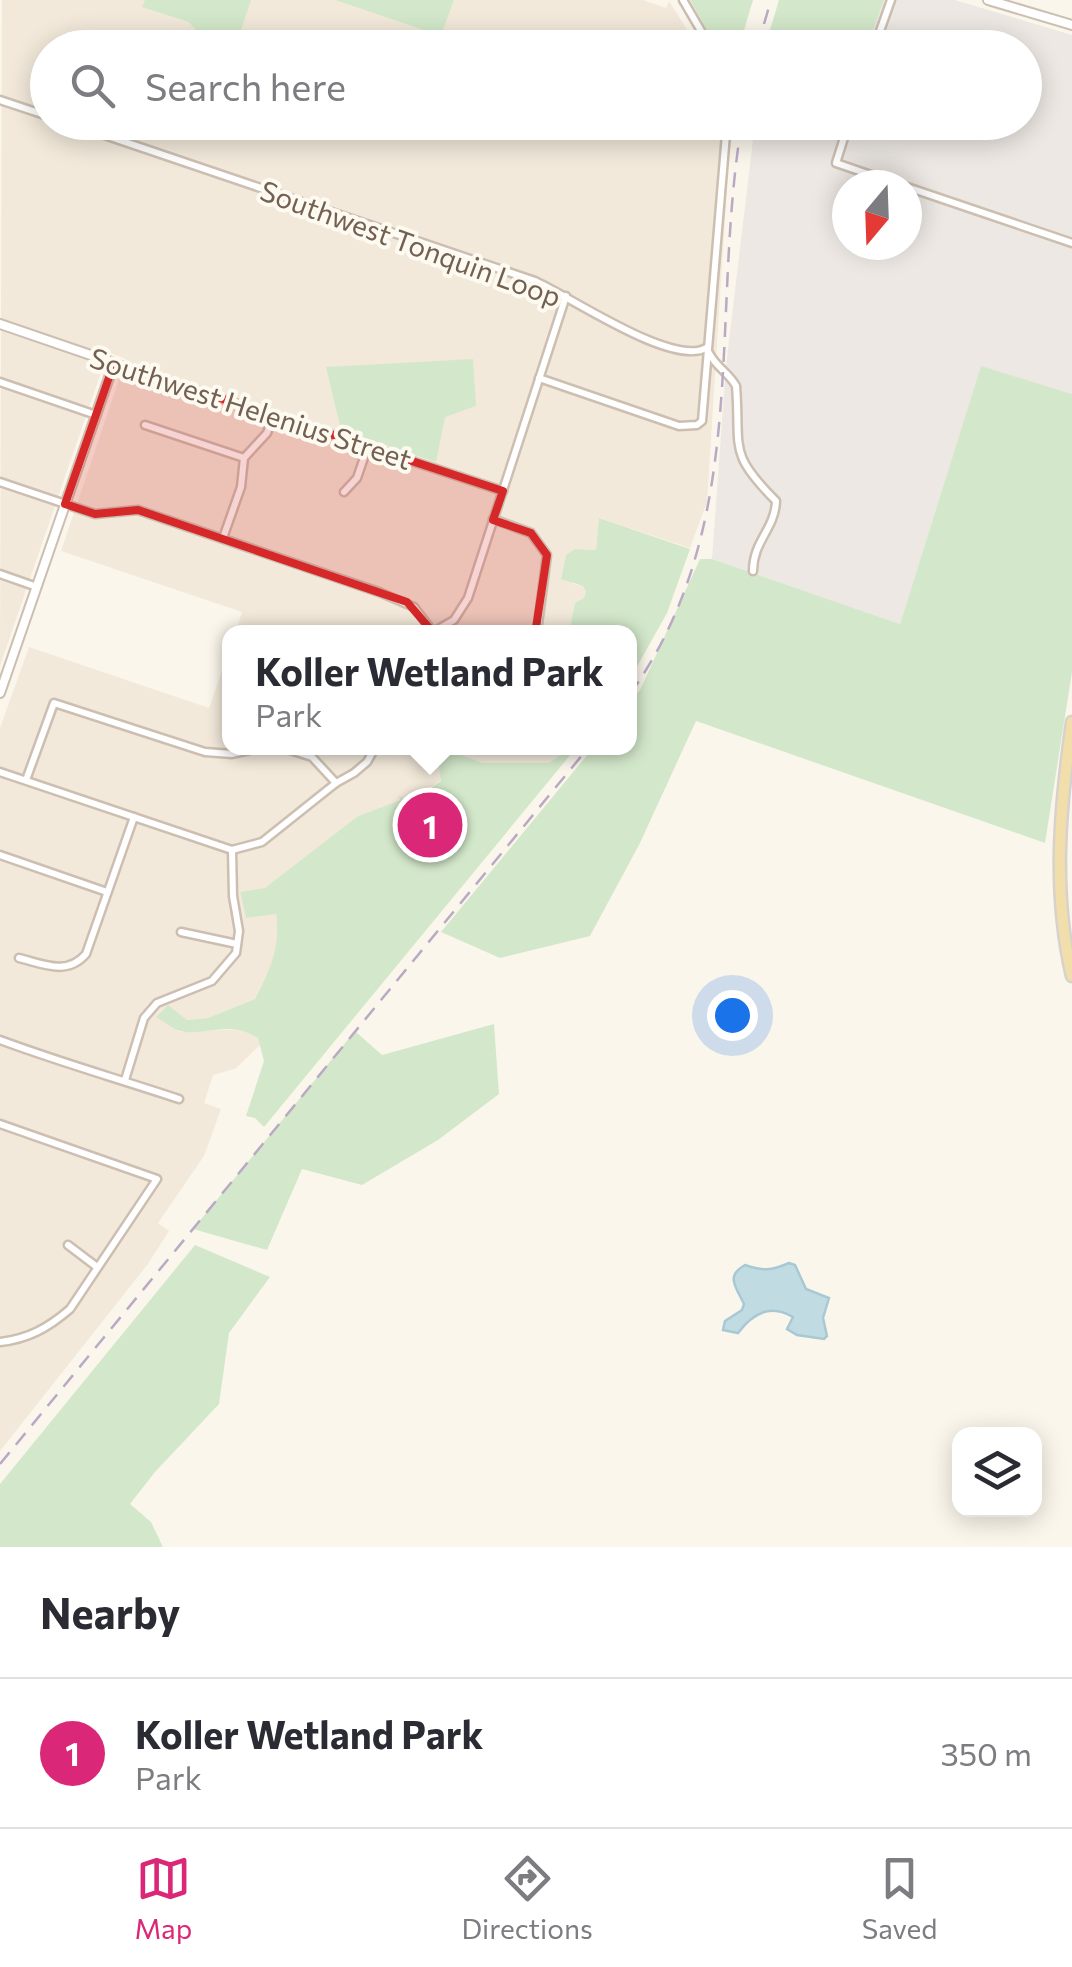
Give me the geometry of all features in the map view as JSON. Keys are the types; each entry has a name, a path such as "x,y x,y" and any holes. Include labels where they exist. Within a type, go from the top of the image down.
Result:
{"main road":[{"path":"1072,722 1059,853 1063,924 1072,976"}],"street":[{"path":"684,0 700,30"},
{"path":"880,30 891,0"},
{"path":"988,0 1072,25"},
{"path":"0,100 30,110"},
{"name":"Southwest Tonquin Loop","path":"119,140 535,281 606,322 658,342 694,352 706,348"},
{"path":"539,378 679,426 697,426 704,414 702,383 708,361 706,348 710,338 726,140"},
{"path":"843,140 836,164 854,170"},
{"path":"922,193 1072,242"},
{"path":"446,625 464,606 566,296"},
{"name":"Southwest Helenius Street","path":"0,324 503,491"},
{"path":"706,348 716,366 736,386 736,442 740,457 776,502 773,520 756,546 753,571"},
{"path":"0,693 114,362"},
{"path":"0,382 96,415"},
{"path":"223,538 241,487 244,458 267,434 274,414"},
{"path":"145,426 244,458"},
{"path":"344,492 357,478 368,446"},
{"path":"0,482 94,514 138,510 223,538 407,602 426,625"},
{"path":"493,520 531,534 547,555 537,625"},
{"path":"0,574 37,587"},
{"path":"0,657 11,661"},
{"path":"26,780 54,702 206,752 222,753"},
{"path":"306,755 336,783"},
{"path":"0,772 232,850 262,842 372,755"},
{"path":"18,958 54,968 80,961 89,949 134,818"},
{"path":"125,1080 144,1018 157,1003 212,982 230,964 239,930 233,896 232,850"},
{"path":"0,854 108,892"},
{"path":"180,932 237,944"},
{"path":"0,1040 180,1098"},
{"path":"0,1124 157,1179 70,1309 30,1336 2,1342 0,1351"},
{"path":"68,1244 98,1268"}],"highlighted area":[{"path":"114,363 503,491 493,520 531,533 547,555 536,628 538,685 501,720 446,719 390,702 407,658 431,630 407,602 138,510 95,514 65,504"}],"shaded area":[{"path":"2,0 335,0 423,30 30,30 30,140 730,140 707,502 690,548 599,518 596,550 575,549 573,584 583,586 586,592 575,604 570,625 238,625 242,612 61,551 126,359 108,352 0,666"},
{"path":"454,0 643,0 666,8 669,1 687,30 443,30"},
{"path":"884,0 955,0 1072,35 1072,394 981,367 900,624 712,559 726,366 753,140 1042,140 1042,30 873,30"},
{"path":"29,647 209,708 222,671 222,755 438,755 441,780 412,801 402,800 358,816 265,889 240,892 246,918 276,913 279,935 275,958 255,999 208,1018 156,1016 181,1032 244,1029 261,1044 235,1069 213,1075 204,1103 221,1109 204,1156 158,1223 169,1231 148,1264 0,1451 0,728"},
{"path":"462,755 560,755 549,763 483,763"}],"green space":[{"path":"145,0 251,0 241,30 196,30 189,22 142,7"},
{"path":"335,0 454,0 443,30 423,30"},
{"path":"690,0 753,0 744,30 707,30"},
{"path":"779,0 884,0 873,30 770,30"},
{"path":"473,359 476,406 445,417 436,462 341,430 326,367"},
{"path":"981,366 1072,394 1072,672 1045,843 696,721 640,843 590,936 500,958 441,932 587,755 637,755 637,694 700,559 712,559 900,624"},
{"path":"599,518 690,549 667,613 637,667 637,625 570,625 575,603 586,592 583,586 561,579 566,555 575,549 596,550"},
{"path":"437,755 462,755 483,763 549,763 560,755 570,755 264,1127 246,1116 264,1061 258,1038 230,1029 181,1031 156,1017 168,1005 187,1020 208,1018 255,999 276,948 276,914 246,918 240,892 265,888 358,816 401,800 398,796 412,801 441,781"},
{"path":"494,1024 499,1094 438,1140 362,1185 302,1169 267,1250 193,1229 355,1031 382,1055"},
{"path":"195,1245 270,1277 229,1333 219,1404 130,1504 151,1522 163,1547 0,1547 0,1484"}],"water":[{"path":"745,1265 772,1269 795,1265 806,1289 829,1298 823,1318 827,1336 824,1339 797,1335 787,1329 793,1317 777,1311 755,1316 738,1333 723,1330 725,1321 742,1310 744,1304 734,1282 735,1273"}],"railway":[{"path":"762,30 771,0"},
{"path":"637,682 669,628 695,560 711,489 720,417 740,140"},
{"path":"0,1464 582,755"}],"place":[{"name":"Koller Wetland Park","path":"430,825"}]}
